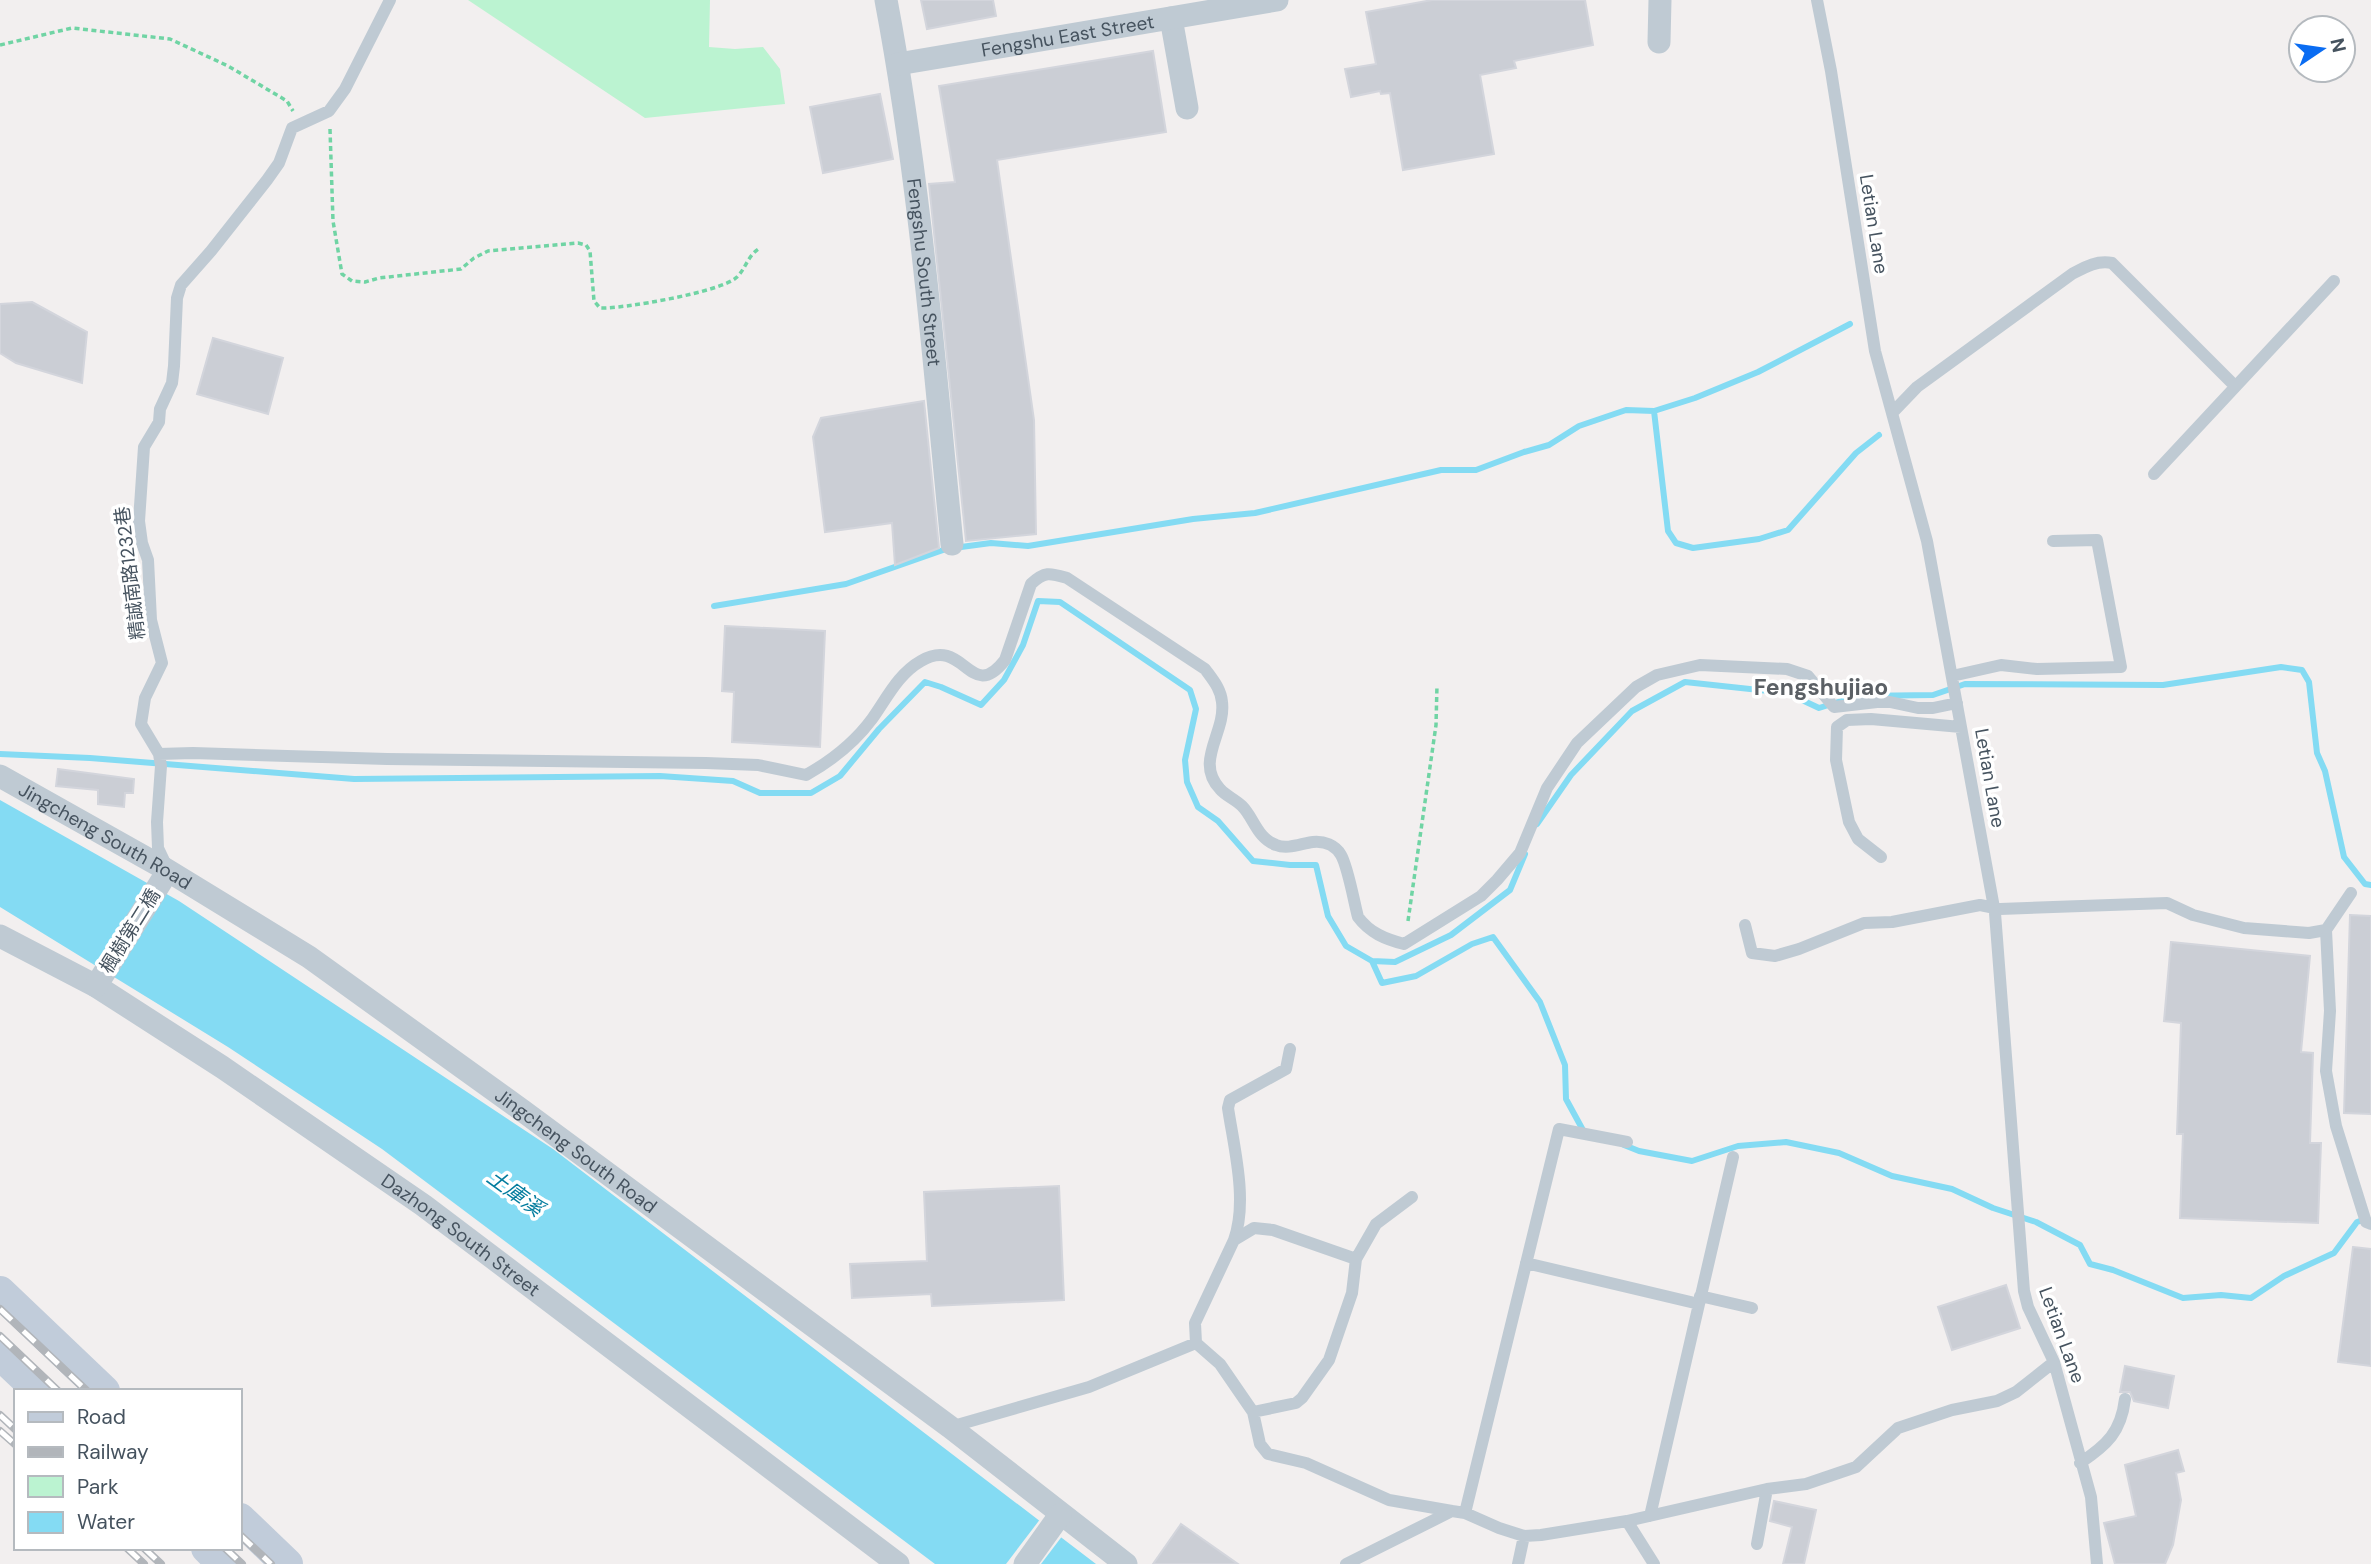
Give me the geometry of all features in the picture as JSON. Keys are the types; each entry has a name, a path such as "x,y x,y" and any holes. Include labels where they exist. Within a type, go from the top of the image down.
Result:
{"main road":[{"path":"0,1292 102,1389"},
{"path":"0,1354 37,1389"},
{"path":"242,1521 287,1564"},
{"path":"208,1550 223,1564"}],"street":[{"name":"Fengshu South Street","path":"886,0 915,183 952,544"},
{"name":"Fengshu East Street","path":"898,64 1184,11 1277,0"},
{"path":"1659,41 1660,0"},
{"path":"1184,11 1188,108"},
{"name":"Jingcheng South Road","path":"0,776 320,965 523,1111 950,1427 1057,1520 1126,1564"},
{"name":"楓樹第二橋","path":"96,986 166,874"},
{"name":"Dazhong South Street","path":"0,936 96,986 222,1067 423,1205 898,1564"},
{"path":"1025,1564 1057,1520"}],"lane":[{"path":"301,124 328,111 350,80 390,0"},
{"name":"Letian Lane","path":"1817,0 1831,71 1875,351 1927,541 1993,907 2024,1291 2028,1307 2054,1362 2091,1497 2097,1564"},
{"name":"精誠南路1232巷","path":"159,754 141,724 145,698 162,663 151,620 148,560 139,521 144,447 159,422 160,409 172,383 177,298 181,285 279,163 292,128 301,124"},
{"path":"1892,413 1917,387 2072,274 2084,267 2103,262 2112,263 2235,386"},
{"path":"2154,474 2334,281"},
{"path":"1952,676 2001,665 2037,670 2121,667 2097,540 2053,541"},
{"path":"166,874 158,848 161,766 159,754 706,763 758,765 806,775 828,762 857,735 900,678 929,656 950,655 975,675 984,676 997,670 1004,660 1031,584 1040,576 1051,573 1067,578 1205,669 1217,686 1223,705 1209,761 1210,771 1220,789 1244,807 1252,823 1274,845 1283,847 1315,842 1334,847 1342,855 1358,917 1383,939 1405,944 1482,896 1497,880 1520,853 1547,788 1577,743 1636,687 1657,675 1700,665 1787,669 1808,676 1835,707 1877,702 1933,708 1957,704"},
{"path":"1881,857 1858,839 1849,822 1836,760 1837,727 1846,720 1871,719 1961,727"},
{"path":"2351,893 2326,930 2330,1011 2326,1071 2336,1126 2366,1222 2371,1224"},
{"path":"1745,925 1752,953 1775,956 1864,923 1892,922 1980,905 2000,909 2167,903 2193,915 2244,928 2309,933 2326,930"},
{"path":"1290,1049 1286,1069 1230,1100 1228,1108 1240,1205 1238,1228 1195,1323 1196,1343 1220,1364 1253,1412 1260,1444 1268,1454 1306,1463 1388,1500 1459,1512 1524,1536 1581,1530 1767,1489 1806,1484 1852,1469 1898,1428 1952,1410 1997,1401 2016,1392 2054,1362"},
{"path":"1459,1512 1559,1129 1627,1142"},
{"path":"1650,1516 1733,1157"},
{"path":"1253,1412 1296,1404 1303,1398 1329,1360 1352,1293 1356,1259 1376,1224 1412,1197"},
{"path":"1234,1240 1254,1228 1273,1230 1356,1259"},
{"path":"1526,1263 1700,1300 1752,1308"},
{"path":"950,1427 1088,1387 1196,1343"},
{"path":"2080,1463 2111,1439 2123,1418 2125,1399"},
{"path":"1756,1544 1767,1489"},
{"path":"1346,1564 1459,1512"},
{"path":"1627,1521 1654,1564"},
{"path":"1518,1564 1524,1536"}],"path":[{"path":"0,45 72,28 170,39 228,66 287,101 301,124"},
{"path":"328,111 333,220 342,274 352,281 365,282 461,269 488,251 578,243 586,245 590,251 594,301 600,308 608,308 652,303 736,279 753,252 760,248"},
{"path":"1405,944 1436,725 1437,685"}],"green space":[{"path":"468,0 710,0 709,47 763,47 780,69 785,104 645,118"}],"water":[{"name":"土庫溪","path":"0,800 179,901 553,1149 1096,1564 935,1564 382,1149 228,1047 0,907"}],"pier":[{"path":"1041,1518 1063,1535 1041,1564 1006,1564"}],"building":[{"path":"921,0 993,0 996,16 927,29"},
{"path":"1432,0 1585,0 1593,45 1514,61 1516,68 1480,75 1494,154 1403,170 1390,93 1381,94 1380,91 1351,97 1345,69 1376,64 1366,12"},
{"path":"1153,51 1166,132 997,160 1034,420 1036,534 966,541 929,184 955,182 939,86"},
{"path":"880,94 893,159 823,173 810,107"},
{"path":"32,302 87,332 82,383 16,363 0,353 0,304"},
{"path":"213,338 283,358 268,414 197,394"},
{"path":"924,401 939,548 895,565 892,523 825,532 813,437 821,418"},
{"path":"725,626 825,631 820,747 732,742 734,692 722,691"},
{"path":"58,769 134,779 133,793 125,793 124,807 98,804 98,790 56,786"},
{"path":"2350,915 2371,916 2371,1114 2344,1113"},
{"path":"2171,942 2310,956 2301,1052 2313,1053 2310,1143 2321,1143 2318,1223 2180,1218 2183,1134 2177,1134 2181,1023 2164,1021"},
{"path":"1059,1186 1064,1300 932,1306 931,1294 852,1298 850,1264 927,1261 924,1192"},
{"path":"2353,1247 2371,1249 2371,1366 2338,1362"},
{"path":"2006,1285 2020,1328 1952,1350 1938,1307"},
{"path":"2125,1366 2174,1376 2168,1408 2134,1401 2130,1392 2120,1392"},
{"path":"2178,1450 2184,1471 2176,1473 2181,1500 2173,1545 2165,1564 2115,1564 2104,1523 2136,1516 2125,1465"},
{"path":"1774,1501 1816,1510 1804,1564 1783,1564 1792,1527 1770,1521"},
{"path":"1181,1524 1238,1564 1153,1564"}],"waterway":[{"path":"714,606 846,584 946,549 991,543 1028,546 1193,519 1255,513 1441,470 1476,470 1549,445 1579,426 1626,410 1654,411 1695,398 1758,372 1850,324"},
{"path":"1654,411 1668,531 1676,543 1693,548 1759,539 1788,530 1856,453 1879,435"},
{"path":"0,754 90,758 354,779 660,776 733,781 760,793 811,793 840,776 879,729 925,682 981,705 1004,680 1023,645 1038,601 1060,602 1190,690 1196,709 1185,760 1187,782 1198,807 1218,821 1253,861 1316,865 1328,916 1346,946 1372,961 1395,962 1451,935 1510,890 1525,854"},
{"path":"1537,824 1571,775 1632,711 1685,682 1787,693 1819,708 1857,696 1933,695 1965,684 2163,685 2281,667 2302,670 2309,682 2317,753 2325,771 2344,857 2365,884 2371,885"},
{"path":"1372,961 1382,983 1416,976 1472,944 1493,937 1540,1002 1565,1065 1566,1099 1584,1132"},
{"path":"1624,1145 1639,1151 1692,1161 1738,1146 1786,1142 1839,1153 1892,1176 1952,1189 1993,1208 2036,1222 2080,1245 2090,1264 2113,1270 2183,1298 2221,1295 2251,1298 2284,1276 2334,1253 2357,1222 2366,1219"}],"railway":[{"path":"0,1309 85,1389"},
{"path":"0,1336 56,1389"},
{"path":"0,1415 14,1428"},
{"path":"0,1431 14,1443"},
{"path":"242,1537 271,1564"},
{"path":"129,1550 144,1564"},
{"path":"146,1550 161,1564"},
{"path":"227,1550 242,1564"}],"district":[{"name":"Fengshujiao","path":"1821,687"}]}
